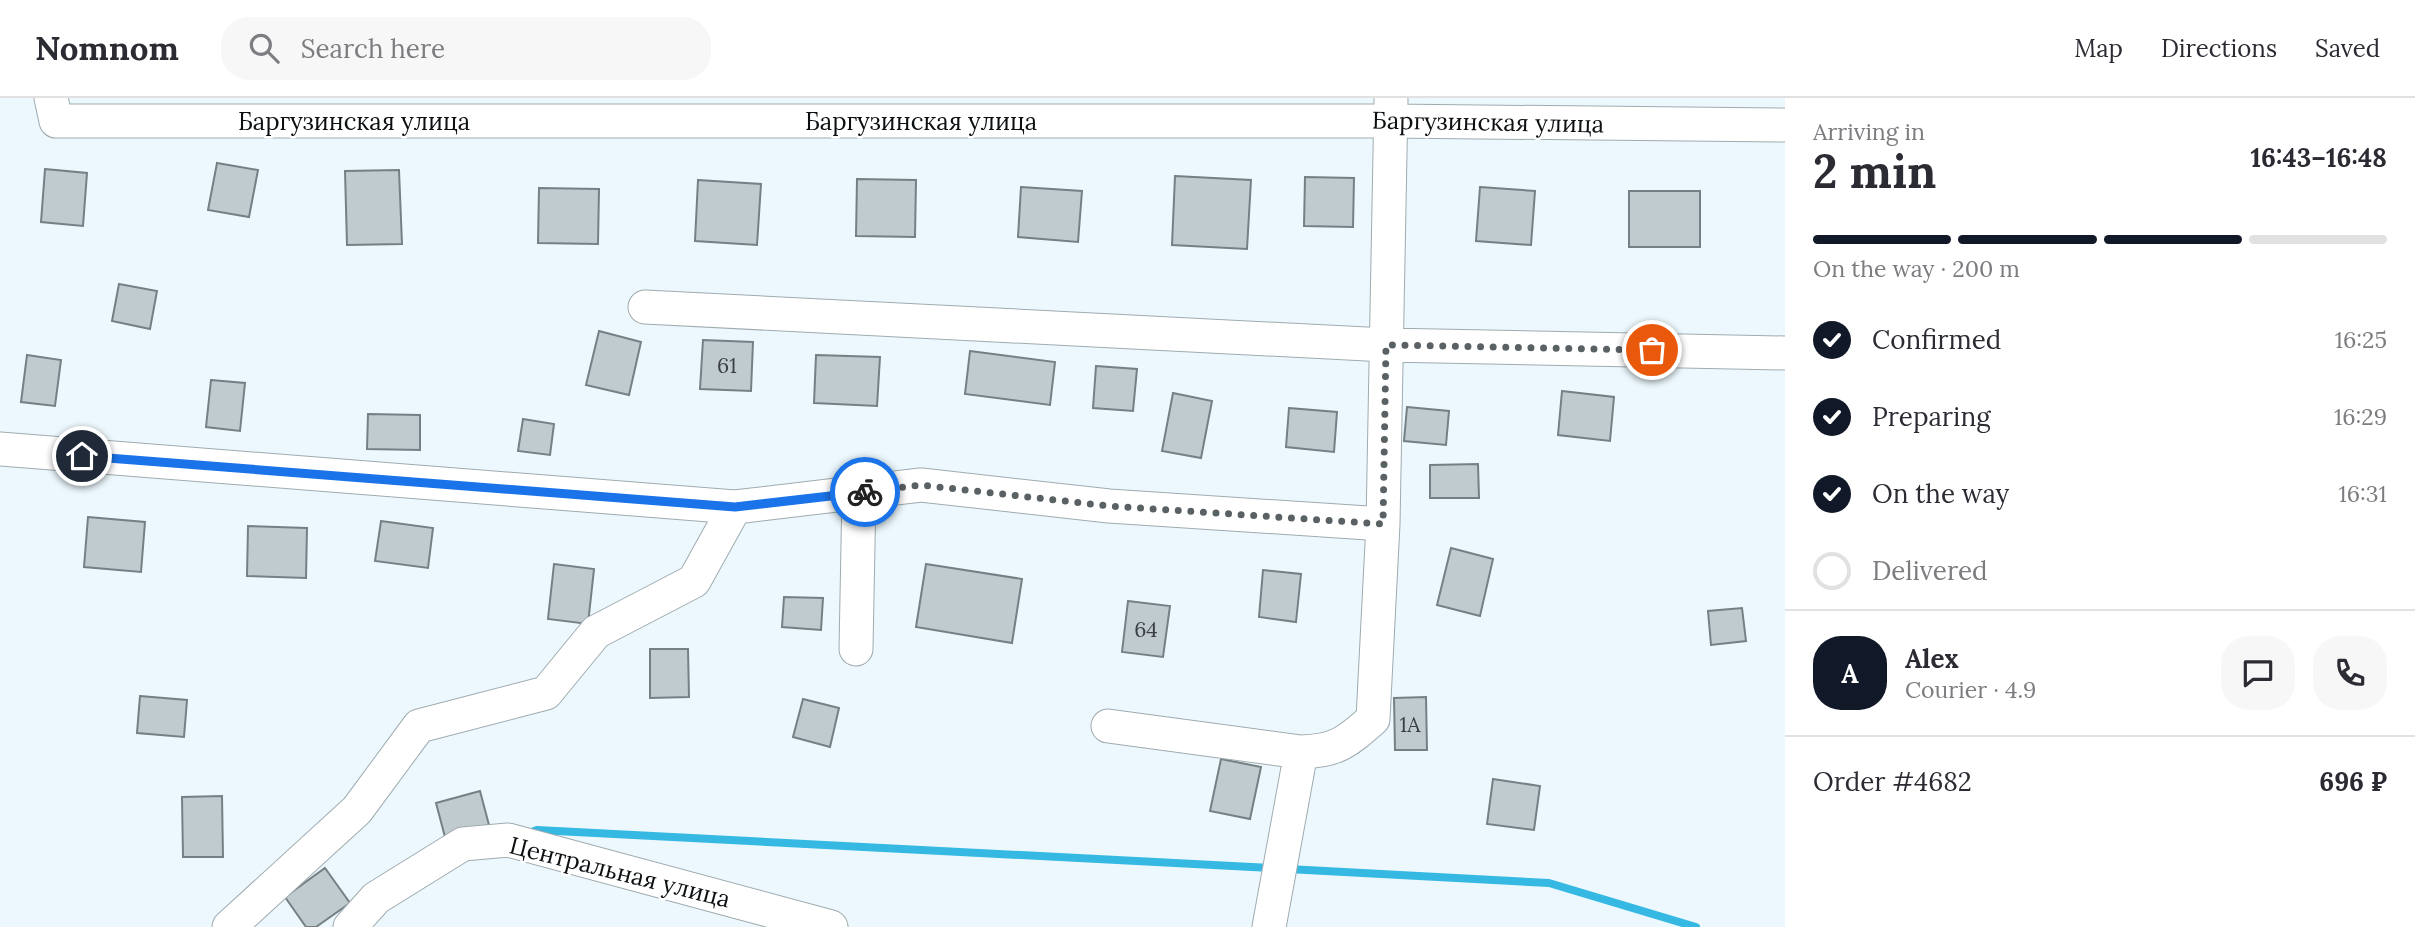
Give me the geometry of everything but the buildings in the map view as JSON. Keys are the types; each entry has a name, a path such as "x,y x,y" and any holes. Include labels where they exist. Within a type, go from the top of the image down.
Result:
{"street":[{"name":"Баргузинская улица","path":"53,110 1390,109 1785,125"},
{"path":"1108,726 1301,752 1326,752 1345,743 1373,719 1383,524 1390,109"},
{"path":"645,307 1386,345 1785,352"},
{"path":"0,450 735,507 921,485 1109,506 1383,524"},
{"path":"856,649 859,492"},
{"path":"229,927 357,810 419,726 546,693 596,632 694,581 735,507"},
{"path":"1269,927 1301,752"},
{"name":"Центральная улица","path":"350,927 376,898 463,845 509,840 831,927"}],"waterway":[{"path":"526,834 537,830 1271,868"},
{"path":"1288,869 1549,883 1696,927"}],"way so far":[{"path":"865,492 921,485 1109,506 1383,524 1386,345 1652,350"}],"route":[{"path":"82,456 735,507 865,492"}]}
